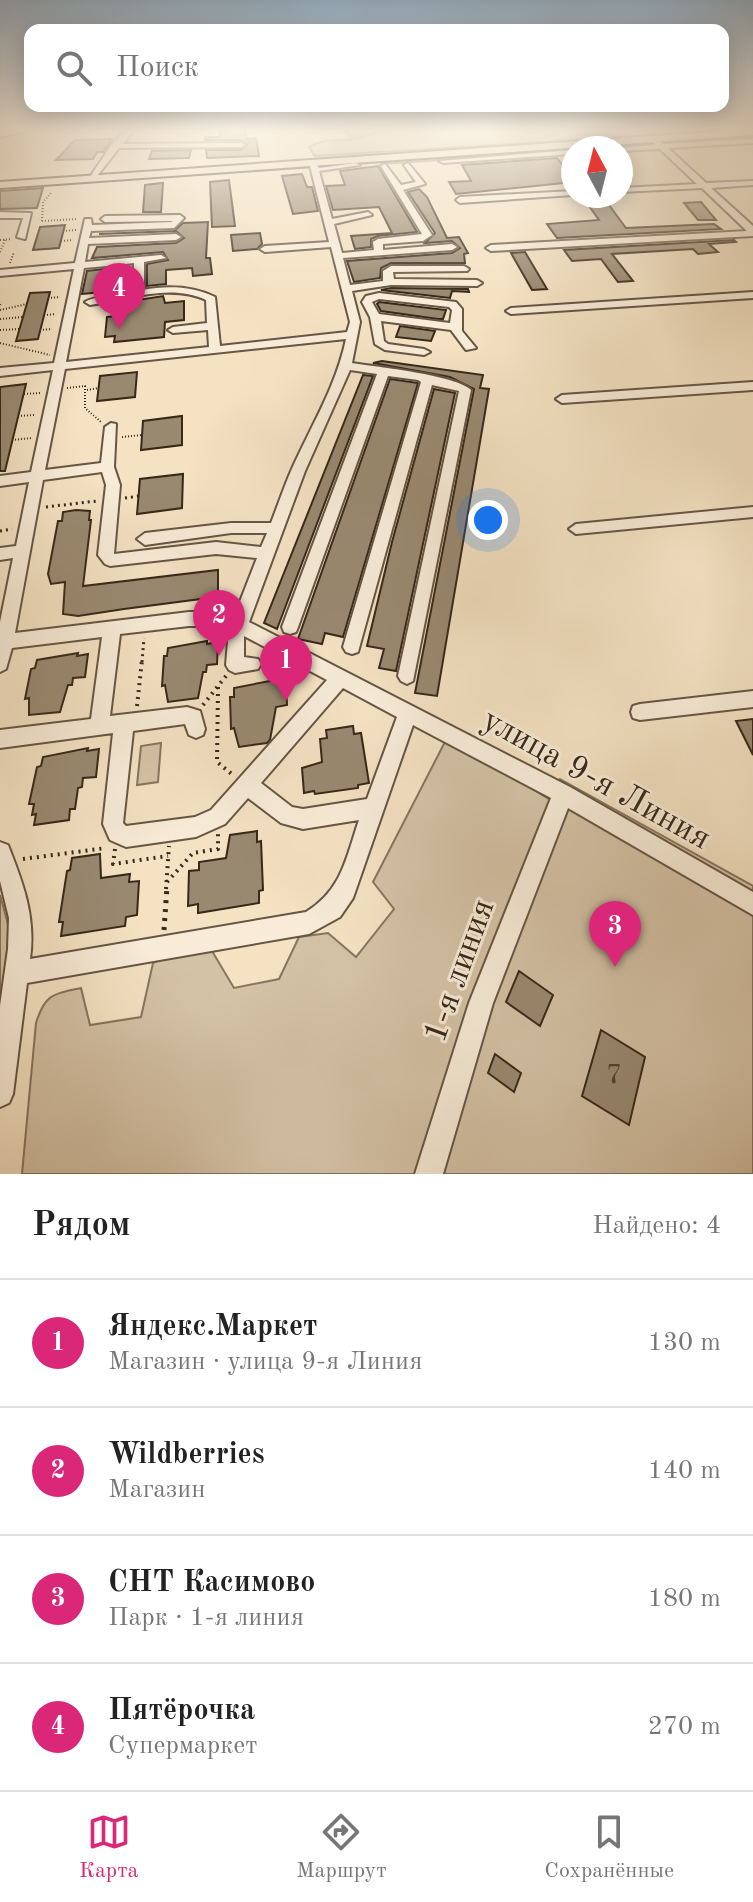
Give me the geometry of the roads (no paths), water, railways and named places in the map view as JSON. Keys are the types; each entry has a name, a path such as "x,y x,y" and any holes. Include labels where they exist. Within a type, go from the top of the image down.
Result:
{"street":[{"path":"244,665 233,641 298,471 346,366 353,335 355,322 320,184"},
{"path":"379,254 378,242 423,238 427,235 396,184"},
{"path":"398,188 421,184"},
{"path":"633,189 733,184"},
{"path":"702,185 753,232"},
{"path":"460,200 561,194"},
{"path":"0,215 28,215 22,237"},
{"path":"329,222 368,215"},
{"path":"83,232 174,225 180,218 105,219"},
{"path":"83,232 176,237"},
{"path":"0,664 38,476 57,361 79,266 83,232"},
{"path":"491,248 753,232"},
{"path":"265,249 379,254 452,247"},
{"path":"98,264 108,253 174,249"},
{"path":"0,273 161,258"},
{"path":"139,260 139,287"},
{"path":"111,290 112,263"},
{"path":"389,282 388,271 391,269 464,269"},
{"path":"366,274 370,287"},
{"path":"347,288 389,282 477,283"},
{"path":"90,302 176,290 206,295 211,299 215,350"},
{"path":"511,311 753,295"},
{"path":"351,304 367,302 379,296 452,304 457,309 454,327 457,337 470,348"},
{"path":"367,302 375,317 379,342 385,347 424,352"},
{"path":"375,317 454,327"},
{"path":"173,330 213,326"},
{"path":"0,372 57,361 215,350 353,335"},
{"path":"346,366 421,377 427,381 459,385 465,390 407,676"},
{"path":"290,627 383,373"},
{"path":"352,647 427,381"},
{"path":"562,399 753,386"},
{"path":"110,433 107,467 113,485 106,555 110,560 216,548 267,553"},
{"path":"0,481 107,467"},
{"path":"576,529 753,512"},
{"path":"145,539 231,528 276,528"},
{"path":"0,554 23,551"},
{"name":"улица 9-я Линия","path":"2,642 189,619 217,619 241,626 563,794 753,904"},
{"path":"99,726 112,628"},
{"path":"130,722 113,824 117,833 126,837 196,827 218,817 340,678"},
{"path":"640,712 753,699"},
{"path":"16,973 309,923 332,909 345,890 407,715"},
{"path":"0,739 130,722 195,723"},
{"path":"247,785 288,816 303,819 374,808"},
{"name":"1-я линия","path":"429,1174 481,1003 563,794"},
{"path":"0,1094 20,918 5,857"}],"place":[{"name":"Пятёрочка","path":"119,329"},
{"name":"Wildberries","path":"219,656"},
{"name":"Яндекс.Маркет","path":"286,701"},
{"name":"СНТ Касимово","path":"615,967"}]}
